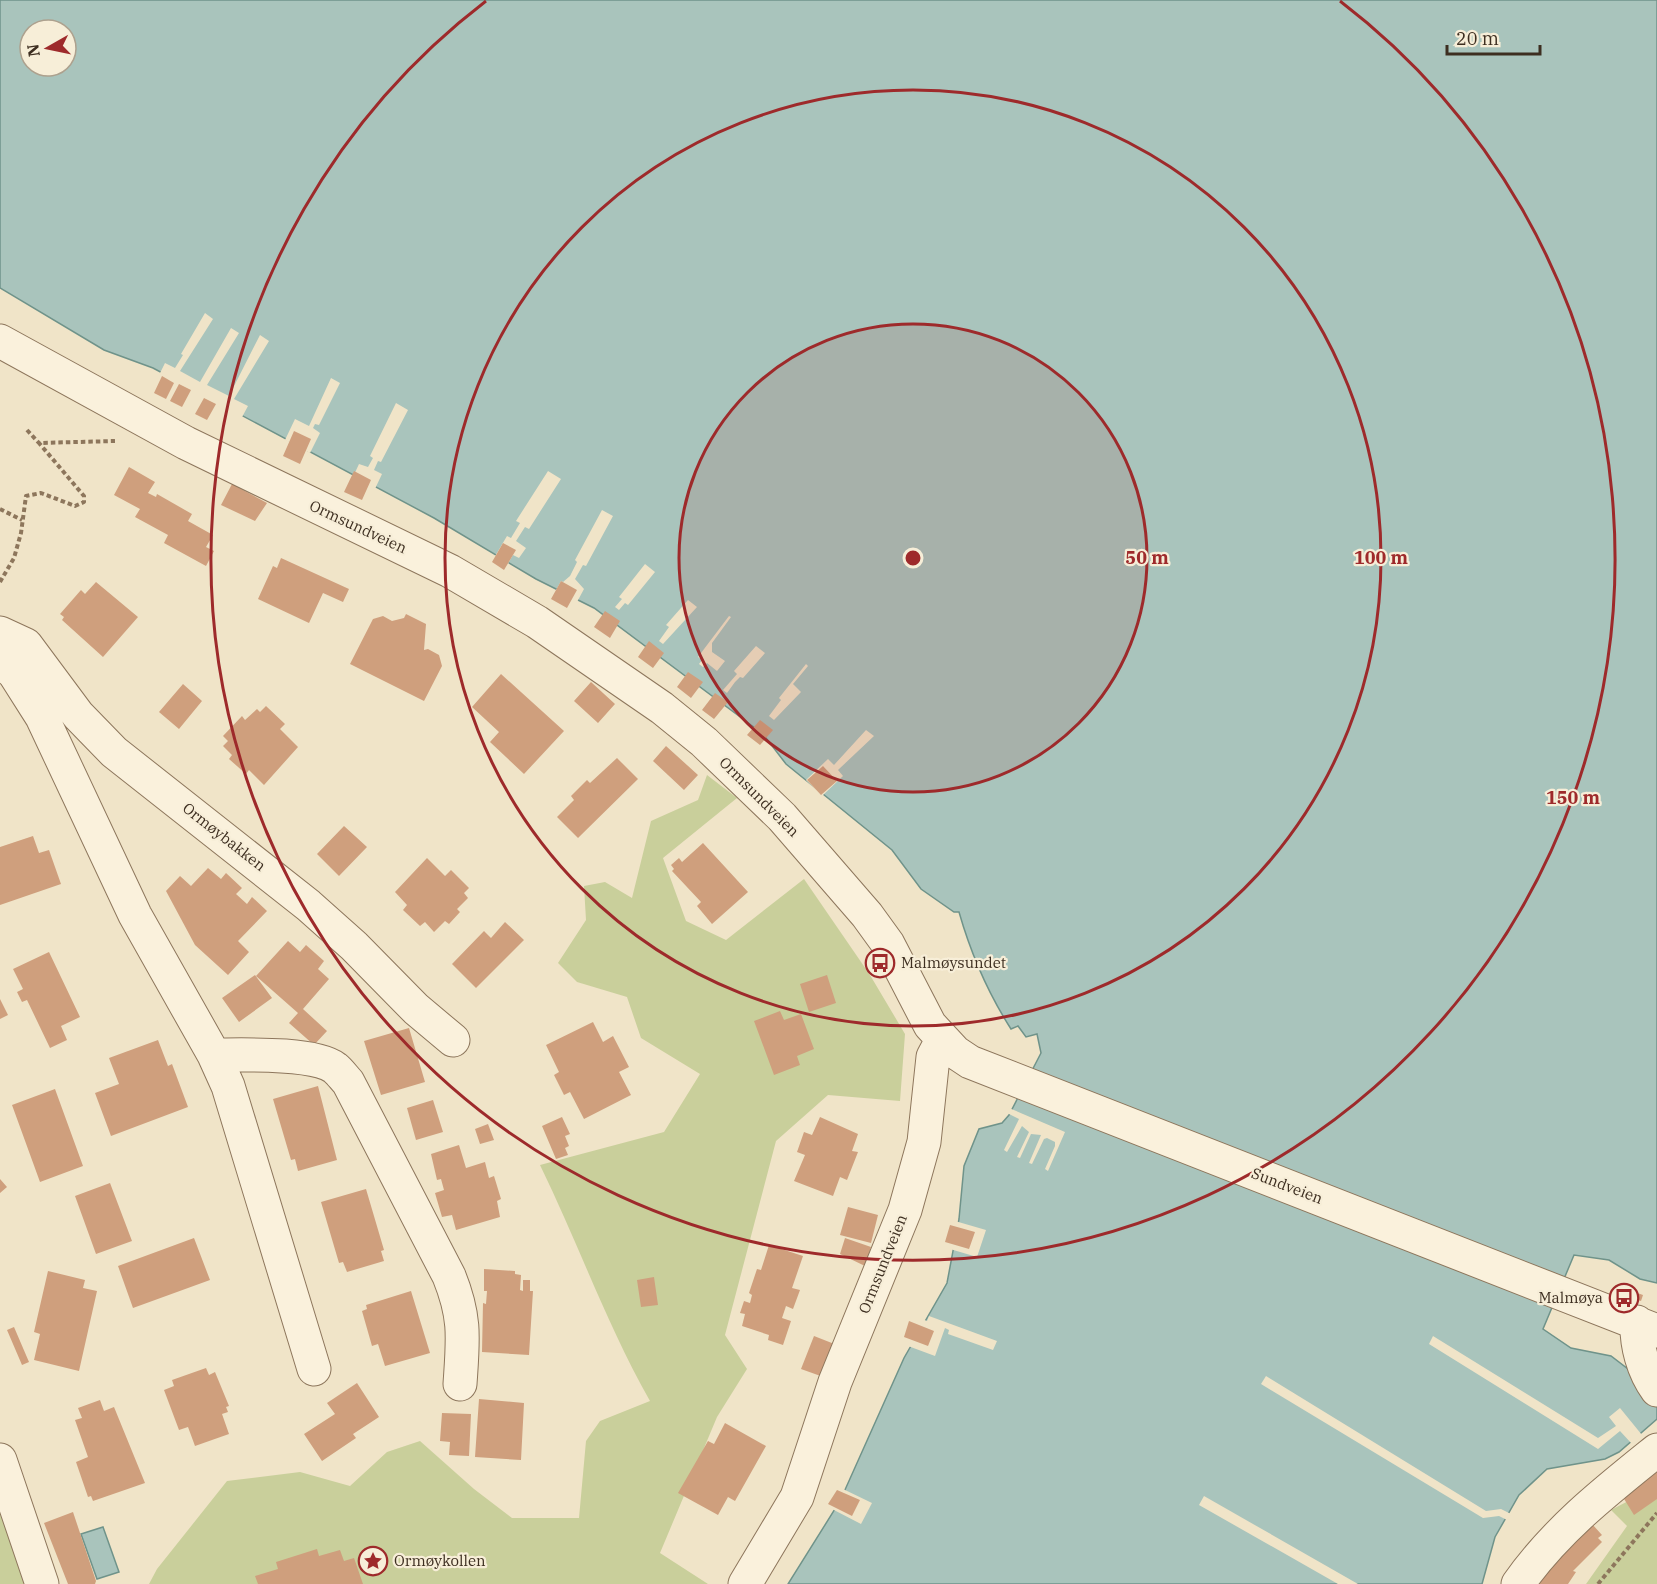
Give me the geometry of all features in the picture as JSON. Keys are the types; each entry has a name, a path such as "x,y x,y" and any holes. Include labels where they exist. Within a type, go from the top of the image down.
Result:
{"street":[{"name":"Ormsundveien","path":"0,341 186,443 450,571 537,622 662,708 704,742 782,817 867,915 888,944 920,1009 942,1040 933,1057 924,1142 905,1210 835,1382 797,1497 745,1584"},
{"name":"Ormøybakken","path":"0,633 26,645 78,715 114,752 308,905 354,946 416,1010 453,1040"},
{"path":"0,661 14,673 42,717 135,915 214,1055 228,1086 314,1369"},
{"name":"Sundveien","path":"942,1040 970,1062 1004,1077 1647,1326 1636,1337 1644,1364 1657,1390"},
{"path":"214,1055 262,1055 319,1061 335,1068 348,1082 449,1276 460,1305 464,1328 460,1384"},
{"path":"1518,1584 1534,1561 1582,1510 1657,1450"},
{"path":"0,1460 42,1584"}],"path":[{"path":"0,582 14,558 26,496 41,493 75,506 84,502 84,496 27,430"},
{"path":"39,443 76,441 109,443 115,441 117,437 115,432"},
{"path":"0,509 22,520"},
{"path":"1598,1584 1657,1513"}],"green space":[{"path":"707,775 737,798 663,858 686,921 726,940 804,879 870,975 905,1034 900,1101 828,1095 776,1141 725,1335 747,1369 717,1417 660,1553 708,1584 149,1584 157,1569 227,1481 300,1472 350,1486 387,1452 420,1441 474,1489 512,1518 579,1518 586,1441 600,1421 650,1401 606,1313 540,1165 664,1132 700,1074 641,1038 627,997 577,982 558,963 586,920 584,886 605,882 632,898 651,821 698,800"},
{"path":"1657,1486 1657,1584 1586,1584 1627,1526 1611,1510"},
{"path":"0,1503 24,1584 0,1584"}],"water":[{"path":"0,0 1657,0 1657,1283 1640,1279 1609,1260 1574,1255 1543,1329 1571,1348 1611,1356 1628,1369 1657,1407 1657,1419 1619,1452 1605,1459 1547,1469 1519,1495 1495,1537 1482,1584 788,1584 840,1501 904,1358 947,1283 959,1219 964,1166 979,1129 1002,1123 1009,1115 1041,1053 1037,1034 1026,1037 1018,1026 1011,1029 981,973 959,912 954,912 921,889 892,850 786,764 763,734 594,608 536,579 434,518 153,368 104,350 0,288"},
{"path":"103,1527 119,1572 97,1579 81,1534"}],"pier":[{"path":"205,313 213,319 180,371 200,382 231,328 239,333 207,385 229,396 260,335 269,341 234,399 248,406 241,419 159,375 165,363 175,368"},
{"path":"331,378 340,383 319,425 315,424 313,428 320,433 310,453 285,440 295,419 309,426"},
{"path":"396,403 408,410 381,462 378,461 374,470 382,474 374,491 352,479 359,464 368,467 373,458 370,456"},
{"path":"548,471 561,479 529,529 525,527 516,541 526,548 519,558 513,555 507,565 494,558 507,536 511,538 520,523 516,521"},
{"path":"602,510 613,516 586,566 583,565 575,579 584,589 577,602 555,592 561,581 563,582 570,576 577,562 575,560"},
{"path":"645,564 655,572 628,605 625,603 619,610 615,607 622,599 619,597"},
{"path":"688,600 697,607 663,644 659,641 669,627 666,625"},
{"path":"729,616 731,617 712,643 712,652 725,661 717,671 707,663 703,667 699,664 702,660 698,657"},
{"path":"756,646 765,653 727,693 723,690 737,674 734,671"},
{"path":"806,664 808,666 793,684 801,692 774,720 769,716 781,700 779,698"},
{"path":"866,730 874,736 838,770 843,776 822,796 806,780 828,759 834,765"},
{"path":"1009,1108 1065,1132 1048,1171 1045,1169 1055,1142 1047,1138 1044,1139 1032,1164 1029,1163 1041,1135 1031,1134 1020,1158 1017,1157 1029,1132 1022,1126 1007,1152 1004,1150 1019,1119 1007,1113"},
{"path":"955,1221 986,1230 977,1257 950,1249"},
{"path":"929,1316 997,1341 993,1350 948,1334 949,1330 945,1328 935,1356 908,1346 922,1319 927,1321"},
{"path":"1433,1336 1598,1438 1616,1426 1609,1417 1620,1408 1642,1435 1632,1444 1620,1431 1598,1449 1429,1344"},
{"path":"1266,1376 1486,1511 1501,1509 1511,1514 1507,1520 1499,1516 1483,1518 1261,1384"},
{"path":"843,1489 872,1503 861,1524 832,1509"},
{"path":"1204,1496 1358,1584 1338,1584 1199,1505"}],"building":[{"path":"162,376 174,383 166,399 154,393"},
{"path":"179,384 191,390 182,407 170,401"},
{"path":"204,398 216,404 207,420 195,414"},
{"path":"294,431 311,439 300,464 283,456"},
{"path":"129,467 155,482 148,493 156,497 157,494 192,514 188,521 213,535 206,547 214,551 206,566 164,543 168,535 135,517 140,509 114,495"},
{"path":"354,471 371,480 362,500 344,492"},
{"path":"232,484 267,503 255,521 221,505"},
{"path":"503,543 516,550 504,570 492,562"},
{"path":"281,558 349,589 343,602 323,593 309,623 258,599 273,566 277,568"},
{"path":"561,581 577,590 567,608 551,599"},
{"path":"96,582 138,617 103,657 62,620 64,617 60,614 81,590 85,594"},
{"path":"605,611 620,621 610,638 594,627"},
{"path":"406,614 426,624 424,650 428,649 439,655 442,666 424,701 350,664 373,619 383,616 392,621 404,618"},
{"path":"649,641 664,653 653,668 638,657"},
{"path":"688,672 703,682 691,698 677,687"},
{"path":"501,674 564,731 524,774 490,742 499,732 472,707"},
{"path":"591,682 615,704 598,723 574,701"},
{"path":"183,684 202,701 179,729 159,712"},
{"path":"715,693 728,702 714,719 702,710"},
{"path":"266,706 285,724 280,729 298,747 264,785 249,770 246,774 229,759 232,755 223,746 228,741 223,736 242,716 245,720 257,709 260,712"},
{"path":"760,720 773,730 760,745 747,735"},
{"path":"666,746 698,775 684,790 653,761"},
{"path":"617,758 638,779 578,838 557,817 574,800 571,796 587,780 590,783"},
{"path":"823,766 837,781 821,795 807,780"},
{"path":"344,826 367,847 339,876 317,854"},
{"path":"33,836 39,853 49,850 61,884 0,905 0,847"},
{"path":"703,843 748,892 712,924 697,906 701,902 672,871 674,869 671,865 679,858 682,862"},
{"path":"427,858 445,876 451,870 469,888 464,893 468,898 457,909 460,912 449,924 445,921 434,932 425,922 420,926 403,910 407,905 395,892"},
{"path":"208,868 221,879 226,873 242,888 236,894 247,904 252,897 267,911 238,941 249,952 228,975 195,945 166,891 180,876 191,886"},
{"path":"505,922 524,940 476,988 452,964 484,931 491,938"},
{"path":"288,941 300,952 306,945 324,961 318,969 329,979 303,1009 327,1031 314,1045 289,1023 298,1013 256,976"},
{"path":"49,952 80,1017 61,1026 67,1040 50,1048 27,1000 22,1002 17,992 23,989 13,969"},
{"path":"255,975 272,998 239,1022 222,998"},
{"path":"827,975 836,1003 809,1012 800,984"},
{"path":"0,999 8,1015 0,1019"},
{"path":"780,1011 784,1020 801,1014 814,1049 797,1056 800,1065 774,1075 754,1021"},
{"path":"593,1022 603,1042 613,1036 629,1067 619,1072 631,1095 584,1119 570,1092 564,1095 554,1075 559,1072 546,1045"},
{"path":"409,1028 425,1082 381,1095 364,1041"},
{"path":"158,1040 168,1066 172,1064 188,1107 111,1136 95,1093 119,1084 109,1058"},
{"path":"318,1086 337,1160 298,1171 295,1159 291,1160 273,1099"},
{"path":"55,1089 83,1166 40,1182 12,1105"},
{"path":"433,1100 443,1132 416,1140 407,1108"},
{"path":"562,1117 570,1134 565,1136 569,1146 565,1148 568,1155 556,1159 542,1126"},
{"path":"820,1117 858,1134 852,1151 858,1152 847,1180 840,1177 833,1196 794,1181 805,1155 797,1152 804,1132 812,1135"},
{"path":"488,1124 494,1140 480,1144 475,1129"},
{"path":"459,1145 466,1168 485,1162 489,1178 494,1176 501,1199 497,1201 500,1217 456,1230 452,1215 442,1217 435,1193 444,1190 441,1179 437,1180 431,1154"},
{"path":"0,1179 7,1187 0,1193"},
{"path":"110,1183 132,1241 96,1254 75,1196"},
{"path":"366,1189 384,1250 381,1251 384,1261 347,1272 343,1262 339,1263 321,1202"},
{"path":"848,1207 878,1215 871,1243 840,1235"},
{"path":"950,1225 975,1232 969,1249 945,1242"},
{"path":"194,1238 210,1280 133,1308 118,1266"},
{"path":"845,1238 871,1247 865,1266 840,1254"},
{"path":"769,1245 803,1256 792,1288 800,1290 793,1309 786,1306 782,1318 791,1321 783,1345 768,1340 769,1335 742,1326 745,1314 740,1313 744,1301 750,1303 752,1295 749,1293 757,1269 761,1270"},
{"path":"484,1269 515,1271 515,1274 521,1275 520,1290 523,1291 523,1280 530,1280 530,1291 533,1291 529,1355 482,1352 483,1303 486,1304 487,1291 484,1291"},
{"path":"48,1271 85,1280 83,1288 97,1291 79,1371 34,1360 40,1334 34,1332"},
{"path":"654,1277 658,1305 641,1307 637,1280"},
{"path":"1623,1288 1643,1295 1641,1301 1621,1294"},
{"path":"411,1291 430,1353 385,1366 378,1344 372,1346 362,1311 367,1309 366,1305"},
{"path":"909,1321 934,1331 928,1346 904,1337"},
{"path":"14,1327 29,1362 22,1365 7,1330"},
{"path":"814,1336 842,1347 829,1379 801,1369"},
{"path":"206,1368 209,1375 215,1372 229,1406 226,1407 228,1412 222,1414 229,1434 195,1446 188,1427 179,1430 164,1390 174,1386 172,1380"},
{"path":"357,1383 379,1417 353,1434 356,1438 322,1461 304,1434 335,1414 327,1403"},
{"path":"479,1399 524,1403 521,1460 475,1457"},
{"path":"100,1400 104,1411 114,1407 145,1483 93,1501 91,1496 88,1497 76,1462 88,1457 75,1420 82,1418 78,1408"},
{"path":"442,1413 471,1414 469,1456 449,1455 450,1442 440,1441"},
{"path":"725,1423 766,1446 735,1501 728,1497 718,1515 678,1493 708,1441 714,1444"},
{"path":"1657,1471 1657,1499 1634,1515 1621,1494"},
{"path":"837,1490 860,1500 852,1516 828,1504"},
{"path":"73,1512 96,1581 95,1584 68,1584 44,1523"},
{"path":"1592,1524 1602,1535 1598,1538 1602,1542 1573,1571 1576,1572 1568,1584 1533,1584"},
{"path":"317,1549 319,1556 340,1550 344,1561 354,1558 363,1584 258,1584 255,1576 278,1569 276,1562"}],"place":[{"name":"Malmøysundet","path":"880,963"},
{"name":"Malmøya","path":"1624,1298"},
{"name":"Ormøykollen","path":"373,1561"}]}
